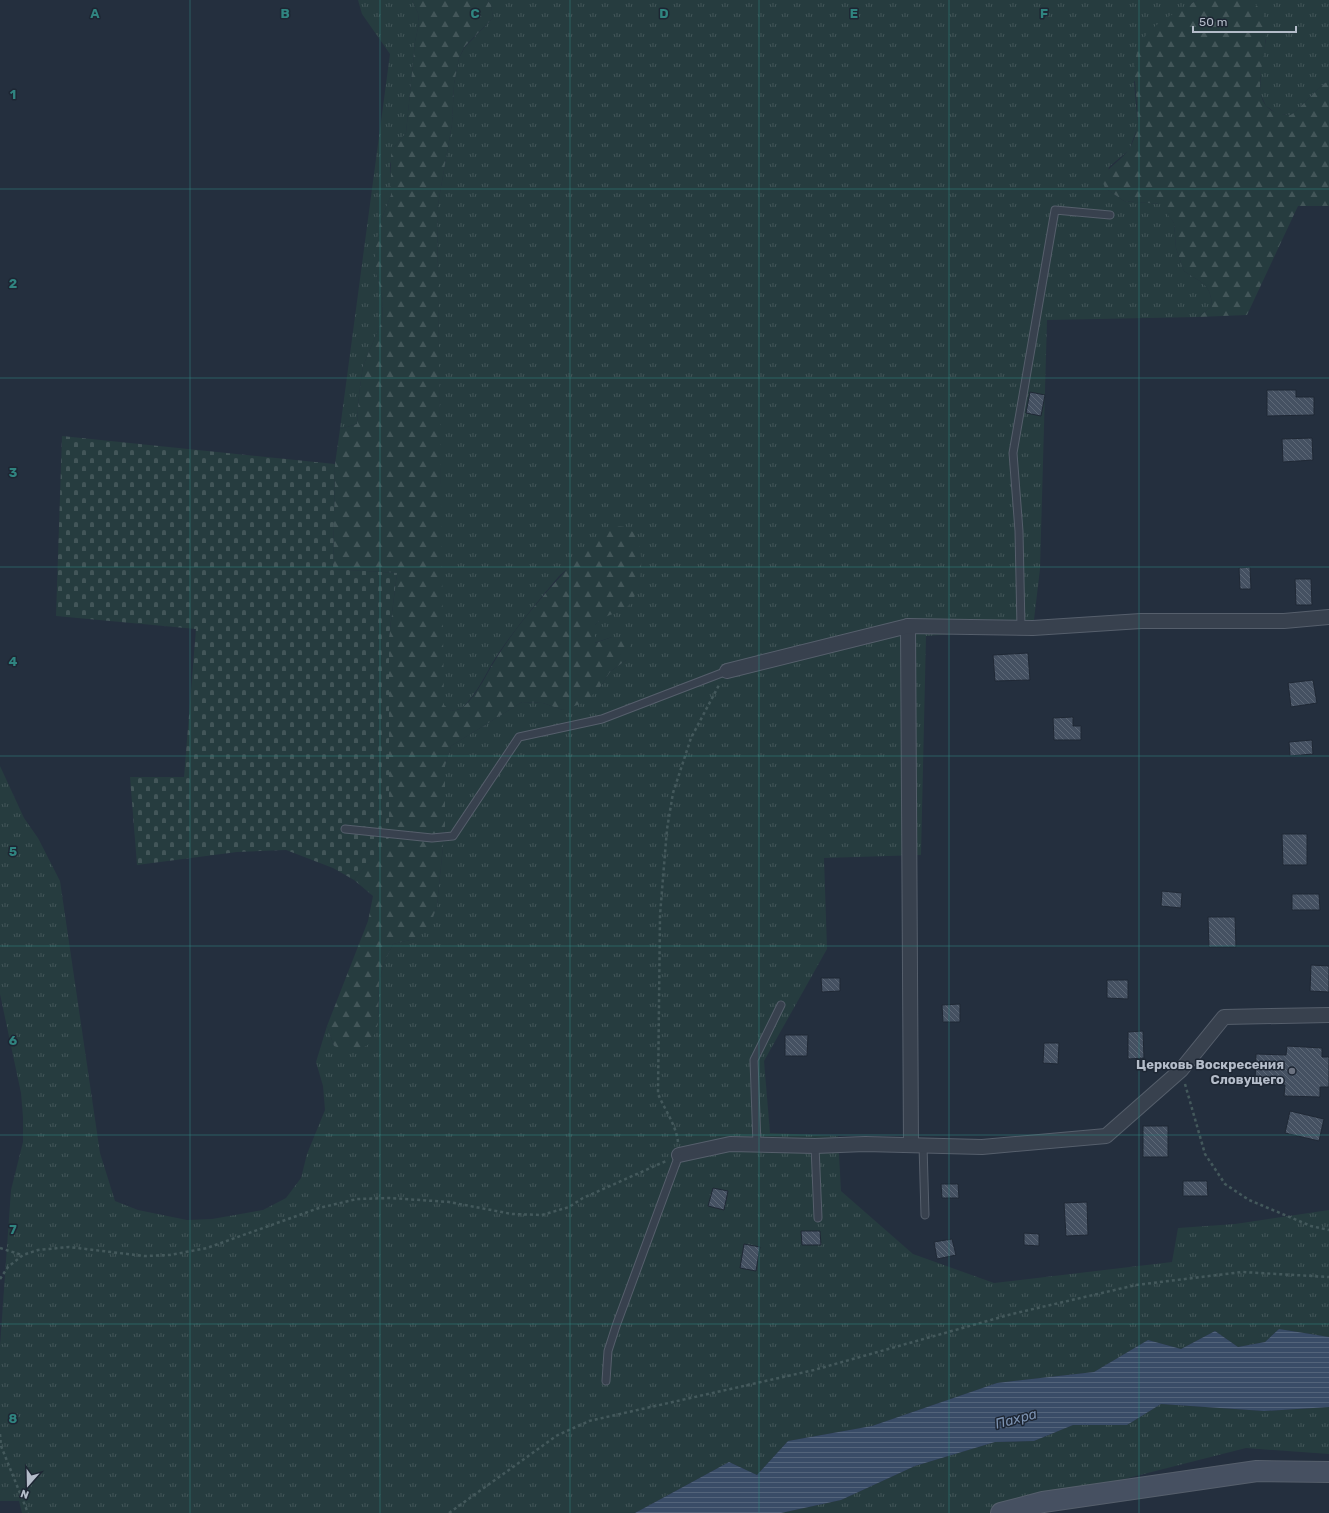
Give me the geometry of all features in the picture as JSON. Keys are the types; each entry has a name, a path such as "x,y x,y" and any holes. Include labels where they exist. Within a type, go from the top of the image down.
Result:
{"street":[{"path":"727,671 908,626 1021,628 1141,620 1284,621 1329,617"},
{"path":"908,626 917,1145"},
{"path":"679,1155 730,1144 815,1146 865,1144 982,1147 1106,1136 1181,1070 1224,1017 1329,1015"},
{"path":"1001,1513 1043,1502 1257,1471 1329,1472"}],"lane":[{"path":"1021,628 1019,531 1013,453 1055,210 1110,215"},
{"path":"345,828 432,838 453,836 519,737 602,719 727,671"},
{"path":"757,1145 754,1060 781,1005"},
{"path":"917,1145 925,1215"},
{"path":"815,1146 818,1218"},
{"path":"606,1381 608,1351 612,1338 679,1155"}],"path":[{"path":"0,1279 8,1266 23,1256 38,1250 69,1247 144,1256 170,1255 207,1248 319,1208 357,1199 390,1198 449,1202 512,1214 542,1215 570,1207 583,1198 679,1155 676,1130 658,1094 660,915 667,829 673,793 691,738 727,671"},
{"path":"1181,1070 1205,1154 1225,1184 1249,1200 1311,1226 1329,1230"},
{"path":"0,1248 23,1256"},
{"path":"449,1513 556,1436 589,1421 814,1370 1012,1314 1136,1285 1242,1272 1329,1277"},
{"path":"0,1434 1,1446 28,1513"}],"green space":[{"path":"358,0 412,0 418,13 419,23 415,42 406,133 395,146 390,165 392,185 391,195 380,223 376,272 383,300 382,321 363,366 357,424 340,429 390,54 362,14"},
{"path":"412,0 487,0 491,5 493,18 465,46 459,58 454,84 452,124 437,210 444,705 451,711 460,709 467,704 509,639 535,605 593,541 608,529 614,527 626,528 632,531 636,536 641,552 641,572 637,591 629,605 604,618 595,625 595,643 612,637 632,640 626,660 610,672 599,689 583,703 563,710 543,703 522,702 451,746 445,766 445,826 437,906 430,926 414,939 393,944 384,963 379,982 378,1024 371,1043 354,1053 334,1046 327,1026 368,921 373,896 354,880 389,837 389,637 397,573 333,569 335,464 340,429 357,424 363,366 382,321 383,300 376,272 375,252 380,223 391,195 391,155 395,146 406,133 415,42 419,23 418,13"},
{"path":"487,0 1197,0 1185,8 1134,82 1138,126 1129,150 1109,167 1105,188 1124,201 1161,204 1174,223 1176,248 1184,271 1204,284 1210,293 1212,306 1199,317 1047,320 1040,569 1033,628 926,636 921,855 824,858 827,949 764,1061 770,1133 838,1136 841,1191 913,1254 994,1283 1172,1262 1178,1228 1235,1224 1329,1210 1329,1337 1279,1329 1265,1342 1238,1347 1215,1331 1181,1349 1148,1340 1094,1372 997,1383 872,1426 788,1441 757,1475 729,1462 635,1513 22,1513 19,1501 0,1501 0,1346 11,1190 23,1142 23,1117 21,1093 0,994 0,766 24,818 38,838 60,881 100,1153 115,1201 138,1210 187,1220 212,1219 263,1210 286,1198 301,1178 307,1154 325,1110 323,1086 316,1062 327,1026 334,1046 378,1024 379,982 384,963 393,944 414,939 429,926 437,906 445,826 445,766 451,746 522,702 543,703 563,710 599,689 610,672 626,660 612,637 594,643 595,625 603,617 621,610 566,570 559,576 514,632 496,657 472,697 465,705 460,709 451,711 443,705 437,210 452,124 454,84 459,58 465,47 493,18 491,5"},
{"path":"1197,0 1250,0 1257,6 1264,18 1266,34 1260,87 1263,101 1272,111 1291,115 1329,80 1329,206 1298,206 1247,315 1199,317 1212,306 1210,293 1204,284 1184,271 1176,248 1174,223 1160,204 1124,201 1105,188 1101,177 1129,149 1135,135 1137,105 1135,74 1136,59 1140,45 1149,32 1160,22"},
{"path":"1250,0 1329,0 1329,80 1291,115 1277,114 1266,106 1260,93 1261,65 1266,40"},
{"path":"62,436 335,464 333,569 397,573 389,637 389,838 354,880 333,868 286,850 237,852 137,865 130,777 184,777 196,629 56,616"},
{"path":"1161,1404 1264,1411 1329,1407 1329,1454 1246,1448 990,1513 781,1513 841,1500 915,1466 995,1442 1034,1441 1073,1425 1127,1425"}],"water":[{"name":"Пахра","path":"1279,1329 1329,1337 1329,1407 1264,1411 1161,1404 1127,1425 1073,1425 1034,1441 995,1442 915,1466 841,1500 781,1513 635,1513 729,1462 757,1475 788,1441 872,1426 997,1383 1094,1372 1148,1340 1181,1349 1215,1331 1238,1347 1265,1342"}],"building":[{"path":"1267,390 1296,390 1296,397 1314,397 1314,415 1267,416"},
{"path":"1030,392 1045,395 1041,416 1026,413"},
{"path":"1312,438 1313,460 1283,462 1282,439"},
{"path":"1250,567 1251,589 1240,589 1239,568"},
{"path":"1295,579 1311,579 1312,605 1296,605"},
{"path":"1028,653 1030,680 995,681 993,655"},
{"path":"1313,680 1317,703 1291,707 1288,683"},
{"path":"1073,717 1073,726 1081,726 1081,740 1054,740 1053,718"},
{"path":"1312,740 1313,754 1290,756 1289,742"},
{"path":"1282,834 1307,834 1307,865 1283,865"},
{"path":"1162,891 1182,893 1181,908 1161,906"},
{"path":"1292,894 1319,894 1320,910 1292,910"},
{"path":"1208,917 1235,917 1236,947 1209,947"},
{"path":"1311,965 1329,966 1329,992 1310,991"},
{"path":"821,978 840,978 840,991 822,992"},
{"path":"1107,980 1128,980 1128,999 1107,998"},
{"path":"960,1004 960,1022 943,1022 942,1005"},
{"path":"1143,1031 1144,1058 1128,1059 1128,1032"},
{"path":"785,1035 808,1035 807,1056 785,1056"},
{"path":"1044,1043 1059,1043 1058,1064 1043,1063"},
{"name":"Церковь Воскресения Словущего","path":"1287,1046 1322,1048 1322,1057 1329,1057 1329,1087 1320,1087 1320,1097 1284,1096 1285,1085 1255,1084 1256,1054 1286,1055"},
{"path":"1290,1111 1324,1119 1319,1141 1285,1133"},
{"path":"1143,1126 1168,1126 1168,1157 1143,1157"},
{"path":"1183,1181 1207,1181 1208,1196 1183,1196"},
{"path":"941,1184 958,1184 959,1198 942,1198"},
{"path":"713,1188 728,1191 724,1210 708,1206"},
{"path":"1087,1202 1088,1235 1066,1236 1064,1203"},
{"path":"801,1231 820,1231 821,1245 802,1245"},
{"path":"1024,1233 1039,1234 1039,1246 1024,1245"},
{"path":"952,1239 956,1255 937,1259 934,1242"},
{"path":"744,1244 760,1247 756,1271 740,1268"}],"place":[{"name":"Церковь Воскресения Словущего","path":"1292,1071"}]}
